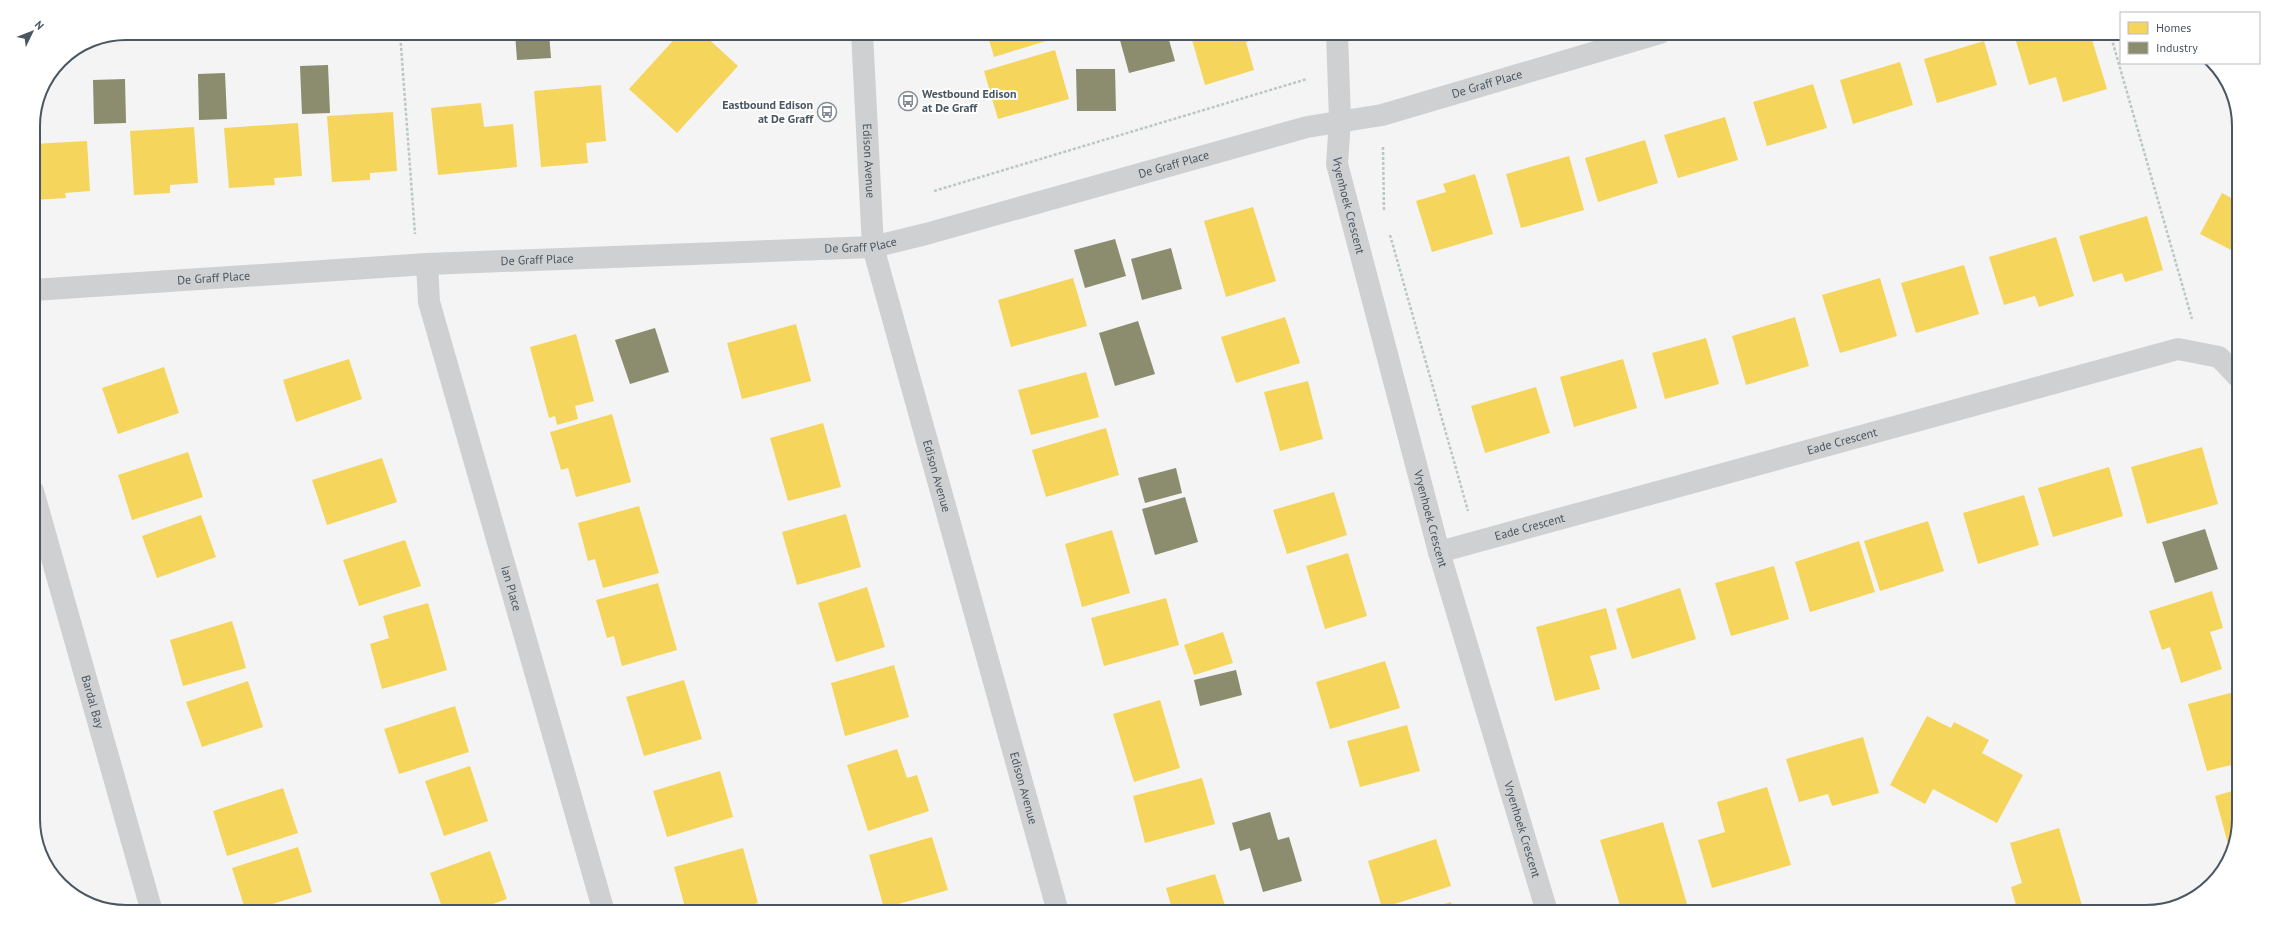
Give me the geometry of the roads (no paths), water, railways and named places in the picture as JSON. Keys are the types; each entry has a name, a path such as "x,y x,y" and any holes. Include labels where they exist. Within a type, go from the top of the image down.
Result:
{"street":[{"name":"Edison Avenue","path":"862,40 873,247 1056,905"},
{"name":"Vryenhoek Crescent","path":"1337,40 1340,120 1338,164 1439,552 1544,905"},
{"name":"De Graff Place","path":"40,290 427,264 873,247 926,234 1307,127 1340,120 1382,115 1636,40"},
{"name":"Ian Place","path":"427,264 429,302 602,905"},
{"name":"Eade Crescent","path":"1439,552 2178,348 2219,357 2232,371"},
{"name":"Bardal Bay","path":"40,516 150,905"}],"place":[{"name":"Westbound Edison at De Graff","path":"908,101"},
{"name":"Eastbound Edison at De Graff","path":"827,112"}]}
